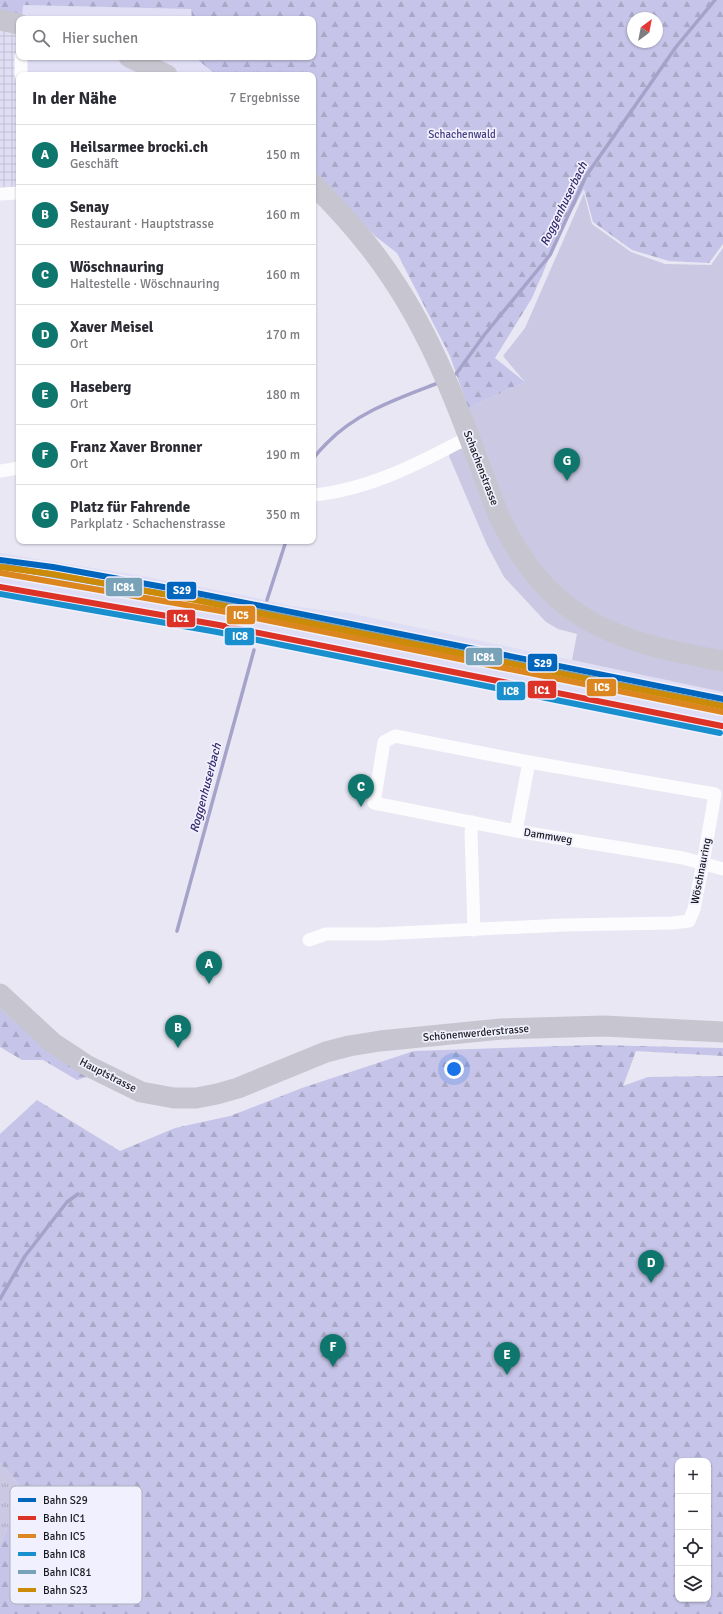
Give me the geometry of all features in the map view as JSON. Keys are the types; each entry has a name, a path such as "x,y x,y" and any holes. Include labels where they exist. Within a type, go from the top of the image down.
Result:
{"main road":[{"path":"0,20 16,23"},
{"path":"135,60 161,72"},
{"name":"Schachenstrasse","path":"316,187 369,247 391,276 428,340 449,386 498,514 524,562 545,587 556,598 583,618 618,636 655,648 723,661"},
{"name":"Hauptstrasse","path":"0,994 38,1030 70,1055 88,1066 141,1092 156,1096 174,1098 196,1098 238,1088"},
{"name":"Schönenwerderstrasse","path":"238,1088 326,1052 349,1046 380,1041 501,1029 604,1026 723,1032"}],"street":[{"path":"21,60 21,72"},
{"path":"0,194 16,193"},
{"path":"316,495 336,492 370,482 432,456 469,437"},
{"path":"0,471 16,468"},
{"name":"Wöschnauring","path":"309,940 326,934 378,934 564,924 673,923 689,921 694,910 715,794 529,762 395,736 384,742 374,803"},
{"path":"516,831 529,762"},
{"name":"Dammweg","path":"374,803 516,831 683,858 723,869"},
{"path":"473,822 471,832 474,930"}],"shaded area":[{"path":"23,5 191,9 192,16 22,16"},
{"path":"0,20 16,23 16,60 19,60 19,72 16,72 16,193 0,194"},
{"path":"21,60 198,60 212,72 21,72"},
{"path":"0,553 142,576 238,594 291,606 349,613 723,692 723,734 195,628 0,599"}],"green space":[{"name":"Schachenwald","path":"0,0 723,0 723,244 709,263 669,261 632,250 593,222 584,189 562,229 532,298 495,358 525,382 468,408 450,356 397,253 375,236 316,175 316,72 212,72 198,60 316,60 316,16 192,16 191,9 23,5 22,16 16,16 16,19 0,20"},
{"path":"584,193 592,224 631,252 665,264 711,265 723,248 723,653 618,630 573,604 515,542 468,408 525,382 503,356 525,328"},
{"path":"462,449 467,452 537,590 723,667 723,692 572,660 577,634 558,629 546,622 504,577 487,545 449,456 451,451"},
{"path":"0,1008 24,1030 87,1077 77,1080 43,1060 22,1060 0,1047"},
{"path":"594,1045 723,1048 723,1056 636,1051 623,1086 648,1077 723,1076 723,1614 0,1614 0,1546 10,1520 10,1604 142,1604 142,1486 20,1486 0,1463 0,1134 37,1100 120,1151 175,1128 230,1116 302,1088 414,1051"},
{"path":"0,1463 20,1486 10,1486 10,1520 0,1546"}],"waterway":[{"name":"Roggenhuserbach","path":"456,374 485,334 550,255 586,176 676,47 715,0"},
{"name":"Roggenhuserbach","path":"316,455 339,432 365,414 394,400 438,383"},
{"name":"Roggenhuserbach","path":"267,600 285,544"},
{"name":"Roggenhuserbach","path":"177,931 254,650"},
{"name":"Roggenhuserbach","path":"0,1299 25,1256 67,1202 78,1194"}],"rail line":[{"name":"S29","path":"0,560 53,567 191,592 723,699"},
{"name":"IC81","path":"2,566 223,604 723,705"},
{"name":"S23","path":"0,567 52,574 190,599 722,706"},
{"name":"IC5","path":"1,573 221,611 723,712"},
{"name":"IC1","path":"0,587 219,625 722,726"},
{"name":"IC8","path":"0,594 217,632 720,733"}],"place":[{"name":"Platz für Fahrende","path":"567,481"},
{"name":"Wöschnauring","path":"361,807"},
{"name":"Heilsarmee brocki.ch","path":"209,984"},
{"name":"Senay","path":"178,1048"},
{"name":"Xaver Meisel","path":"651,1283"},
{"name":"Franz Xaver Bronner","path":"333,1367"},
{"name":"Haseberg","path":"507,1375"}]}
